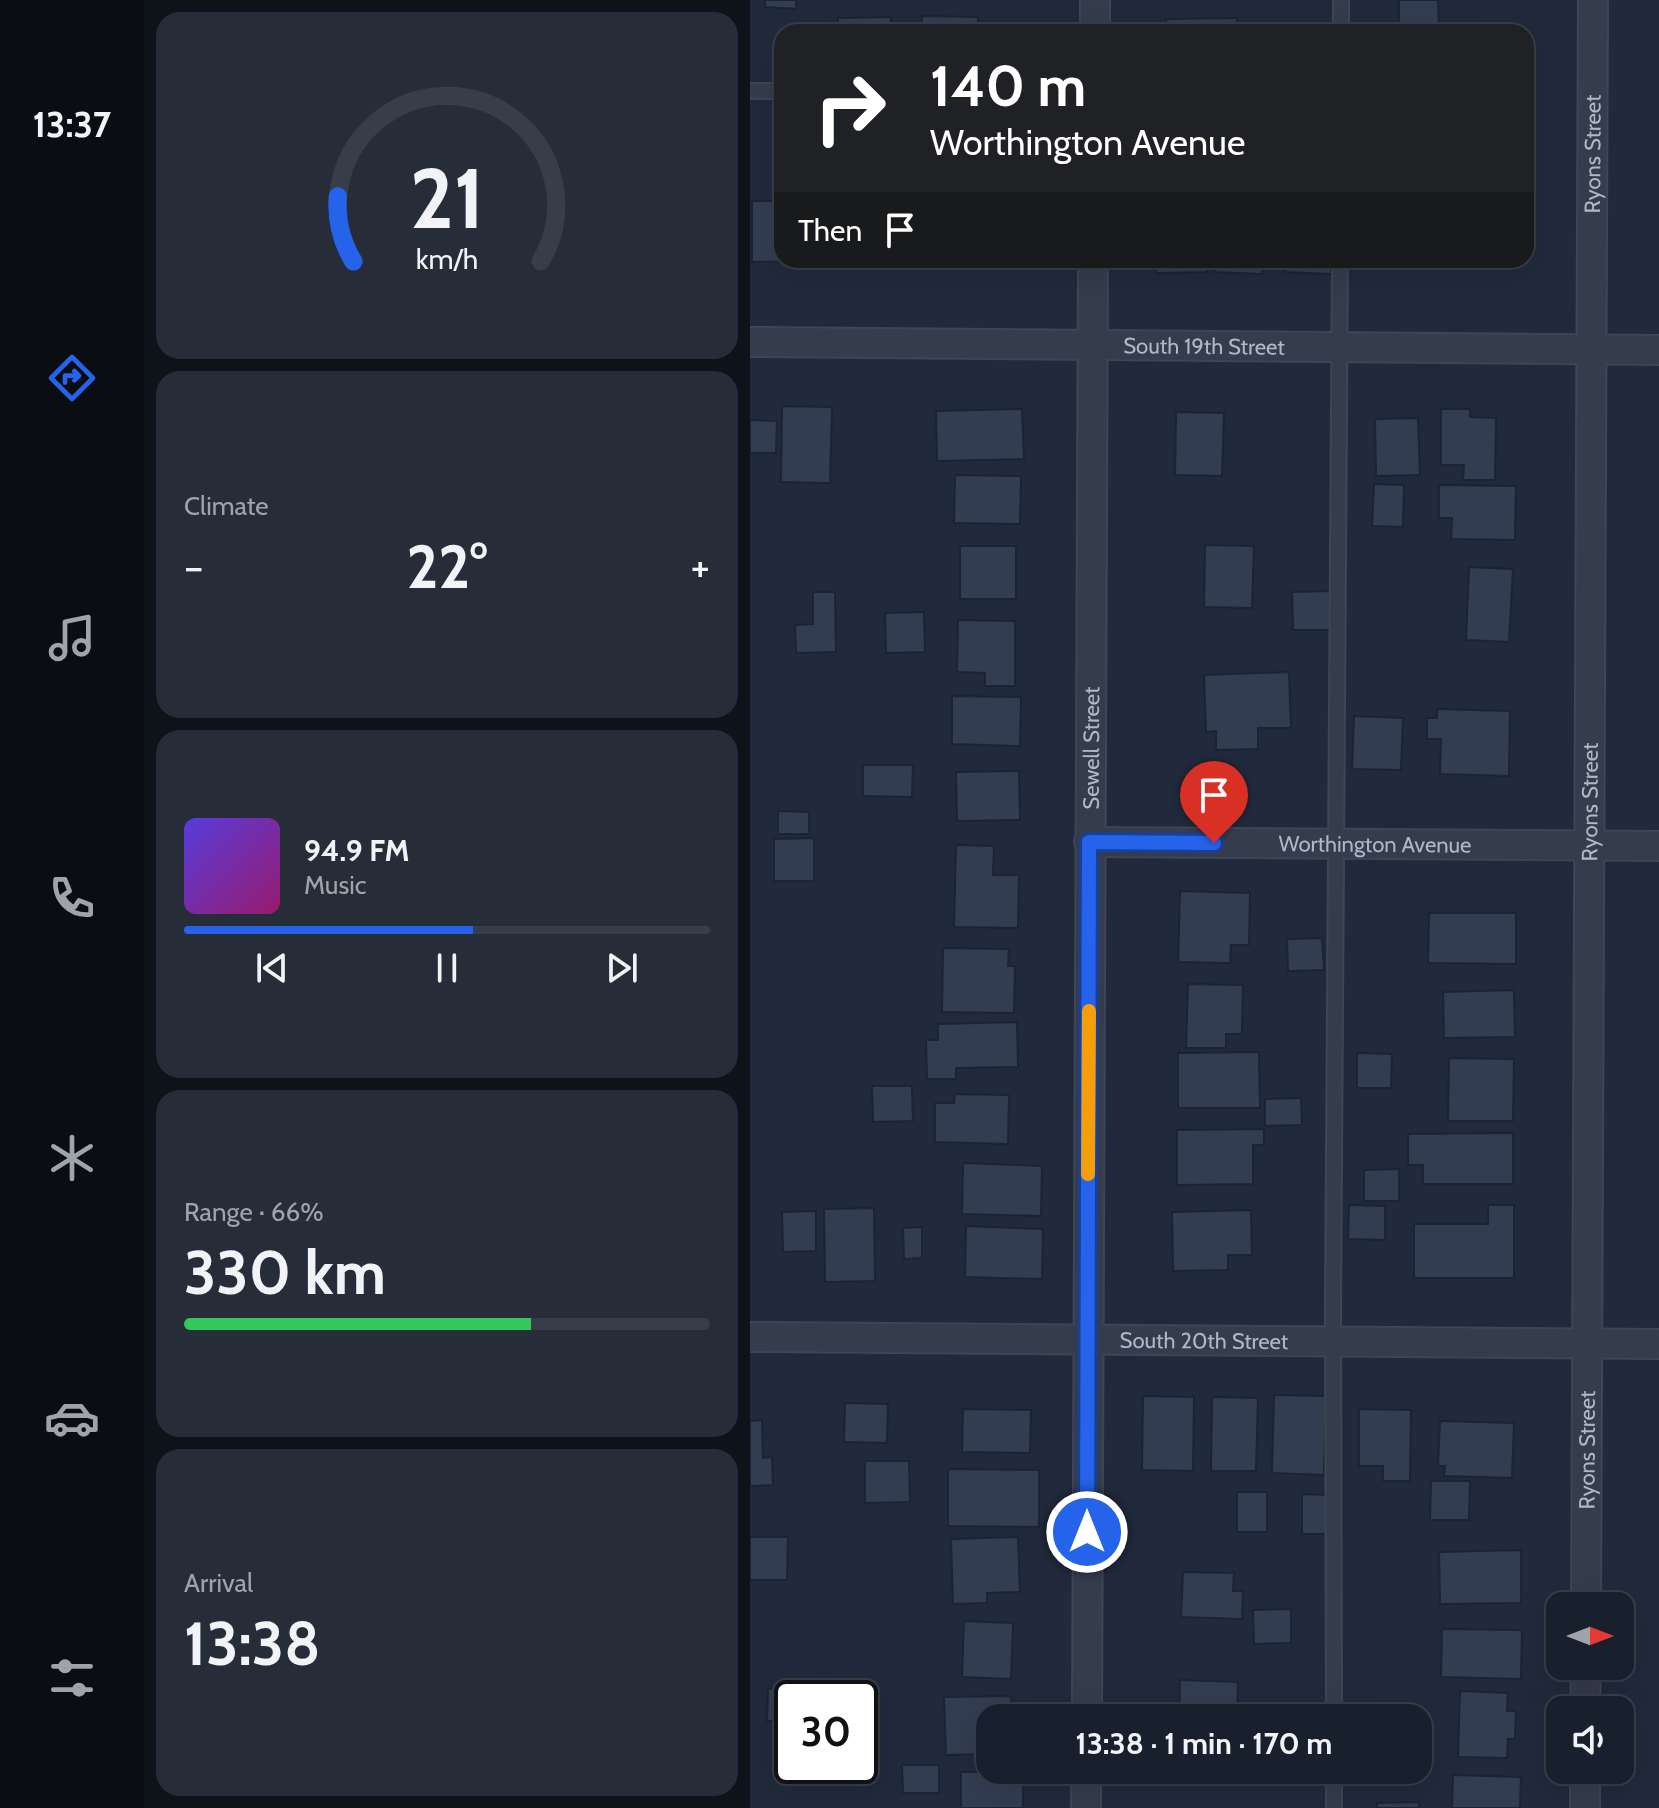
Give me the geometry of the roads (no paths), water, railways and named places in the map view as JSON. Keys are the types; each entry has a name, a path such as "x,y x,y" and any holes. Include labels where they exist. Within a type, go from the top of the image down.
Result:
{"street":[{"path":"1095,0 1095,24"},
{"name":"Ryons Street","path":"1586,1592 1593,0"},
{"name":"Sewell Street","path":"1087,1704 1093,268"},
{"name":"South 19th Street","path":"750,342 1659,350"},
{"name":"Worthington Avenue","path":"1089,842 1659,846"},
{"name":"South 20th Street","path":"750,1337 1659,1344"},
{"path":"1086,1784 1086,1808"},
{"path":"1585,1784 1585,1808"}],"lane":[{"path":"1341,0 1341,24"},
{"path":"750,91 774,91"},
{"path":"1334,1704 1333,1342 1340,268"},
{"path":"1334,1784 1334,1808"}]}
